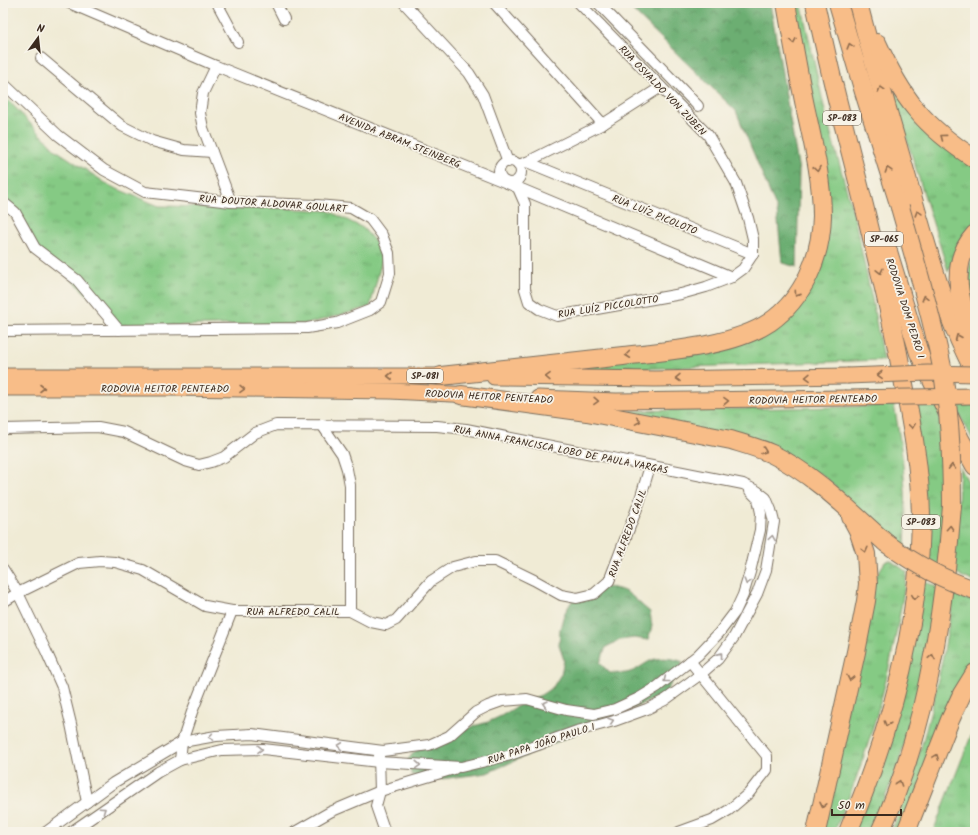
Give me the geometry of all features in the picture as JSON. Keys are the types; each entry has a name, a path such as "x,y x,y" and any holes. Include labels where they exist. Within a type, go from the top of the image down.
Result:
{"highway":[{"path":"441,376 597,359 705,345 752,332 769,322 784,310 806,281 820,240 822,218 821,191 816,158 786,3"},
{"name":"SP-083","path":"815,3 836,96 887,300 909,405 919,472 921,523 910,631 900,676 880,749 848,832"},
{"name":"RODOVIA DOM PEDRO I","path":"819,3 889,256 919,353 960,439 975,466"},
{"name":"SP-083","path":"838,3 900,207 936,337 942,368 948,415 952,464 952,506 948,552 944,590 932,657 915,731 906,761 880,832"},
{"path":"858,3 877,77 929,251 956,331 975,373"},
{"path":"866,3 877,42 889,68 905,96 922,117 938,133 975,159"},
{"path":"975,234 970,239 963,252 958,282 961,302 975,346"},
{"path":"461,395 587,412 731,440 770,453 788,462 824,488 900,554 938,576 975,590"},
{"path":"816,832 856,652 868,584 866,554 862,540 851,517 841,503"},
{"path":"906,832 950,720 962,694 975,672"}],"main road":[{"name":"RODOVIA HEITOR PENTEADO","path":"3,376 441,376 656,378 975,373"},
{"name":"RODOVIA HEITOR PENTEADO","path":"3,388 168,388 374,391 616,401 975,396"}],"street":[{"name":"AVENIDA ABRAM STEINBERG","path":"69,3 216,66 507,183 732,277"},
{"path":"217,3 238,42"},
{"path":"276,3 284,19"},
{"path":"494,3 603,124"},
{"name":"RUA OSVALDO VON ZUBEN","path":"579,3 708,135 736,183 748,218 753,239 753,254"},
{"name":"RUA OSVALDO VON ZUBEN","path":"598,3 698,106"},
{"path":"409,5 469,73 483,95 508,162"},
{"path":"41,58 122,126 152,141 184,150 212,152"},
{"path":"216,66 203,93 200,112 203,128 231,202"},
{"name":"RUA DOUTOR ALDOVAR GOULART","path":"3,83 58,135 104,170 145,192 231,202 317,205 351,208 370,219 382,235 390,253 390,273 381,302 370,310 337,323 307,328 3,331"},
{"path":"523,163 521,176 518,180 513,183 507,183 502,180 499,175 503,164 508,162 523,163 603,124 660,86"},
{"name":"RUA LUÍZ PICOLOTO","path":"523,163 753,254"},
{"name":"RUA LUÍZ PICCOLOTTO","path":"518,188 525,204 525,289 529,302 539,310 557,316 681,294 706,287 732,277"},
{"path":"3,202 15,212 35,248 77,280 119,330"},
{"path":"732,277 743,269 753,254"},
{"name":"RUA ANNA FRANCISCA LOBO DE PAULA VARGAS","path":"3,429 98,427 124,432 185,462 199,465 224,457 255,433 276,425 438,426 466,429 743,484"},
{"path":"322,426 342,454 348,469 350,485 350,611"},
{"name":"RUA ALFREDO CALIL","path":"3,602 79,563 100,561 115,562 143,570 205,606 232,611 350,611 371,622 386,625 396,620 431,581 453,567 476,561 494,561 561,595 577,598 594,594 609,581 639,503 650,466"},
{"name":"RUA PAPA JOÃO PAULO I","path":"46,832 113,783 182,742 216,736 252,734 379,750 429,745 449,736 476,712 502,701 527,699 566,710 594,714 615,709 640,698 657,688 690,661 719,633 735,612 743,596 760,530 761,513 758,499 743,484"},
{"name":"RUA PAPA JOÃO PAULO I","path":"71,832 158,772 180,760 222,750 263,749 379,762 461,767 506,756 577,731 647,709 665,700 701,674 718,659 734,637 757,594 766,570 774,522 772,510 766,498 757,491 743,484"},
{"path":"3,569 18,593 62,687 87,802"},
{"path":"180,760 182,742 192,712 232,611"},
{"path":"679,832 712,820 729,810 749,793 767,770 767,756 690,661"},
{"path":"379,750 380,791 376,806 385,832"},
{"path":"295,832 330,812 380,791 461,767"}],"green space":[{"path":"625,3 770,3 799,171 797,267 782,263 777,210 736,111"},
{"path":"790,3 801,3 827,120 854,216 872,299 883,360 550,372 764,330 822,254"},
{"path":"891,89 975,165 975,225 960,244 948,271"},
{"path":"3,95 56,150 110,186 159,206 278,208 329,211 363,228 384,252 370,307 307,324 120,326 37,247 3,199"},
{"path":"975,252 975,311 971,295 969,274"},
{"path":"915,403 938,403 942,444 943,485 940,567 925,559"},
{"path":"956,404 975,404 975,444 958,412"},
{"path":"894,405 904,476 906,511 905,547 891,538 821,474 634,415 630,411 841,407"},
{"path":"960,467 975,494 975,582 954,573"},
{"path":"890,560 907,572 896,635 883,692 869,740 844,810 834,832 821,832 873,581 885,562"},
{"path":"922,580 938,588 925,663 899,763 871,832 852,832"},
{"path":"600,587 617,589 633,597 650,612 652,626 648,640 634,638 620,640 606,647 600,663 610,673 626,673 633,671 655,659 663,658 683,662 665,694 487,773 441,779 426,779 412,775 406,762 415,751 501,716 553,687 561,674 564,660 559,645 560,629 564,614 572,601"},
{"path":"954,593 966,599 975,601 975,664 969,672 901,832 891,832 913,774 930,714"},
{"path":"975,726 975,832 933,832"}]}
